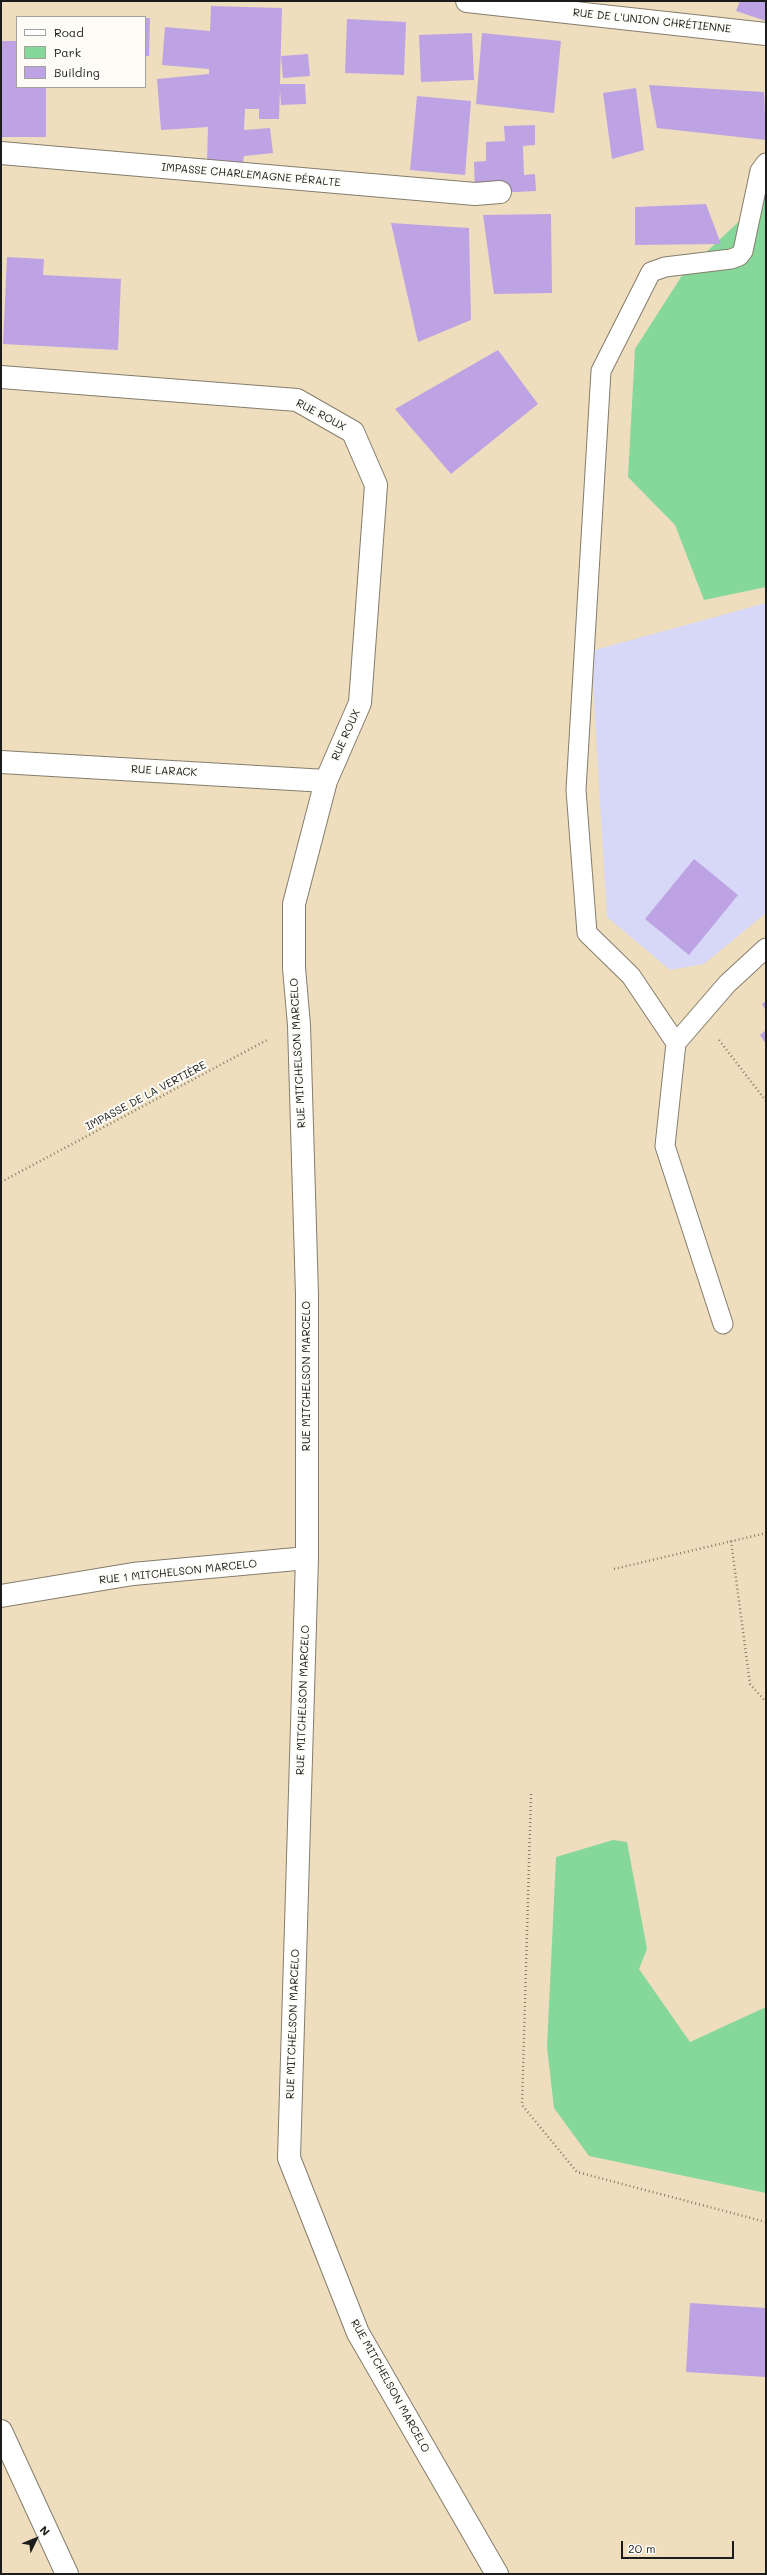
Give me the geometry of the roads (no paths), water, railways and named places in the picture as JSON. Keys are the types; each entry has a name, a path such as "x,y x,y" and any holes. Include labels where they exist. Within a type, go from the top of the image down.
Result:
{"street":[{"name":"RUE DE L'UNION CHRÉTIENNE","path":"467,1 766,34"},
{"name":"IMPASSE CHARLEMAGNE PÉRALTE","path":"1,153 467,193 500,192"},
{"name":"RUE ROUX","path":"1,377 297,400 353,432 376,485 360,703 326,781"},
{"name":"RUE LARACK","path":"1,762 326,781"},
{"name":"RUE MITCHELSON MARCELO","path":"326,781 294,904 307,1294 307,1558 289,2158 358,2333 497,2574"},
{"name":"RUE 1 MITCHELSON MARCELO","path":"1,1596 133,1574 307,1558"},
{"path":"1,2431 67,2574"}],"lane":[{"path":"676,1043 631,976 587,933 576,790 601,372 651,272 664,267 731,259 739,256 743,251 760,171 766,163"},
{"path":"723,1324 666,1146 676,1043 727,984 766,948"}]}
